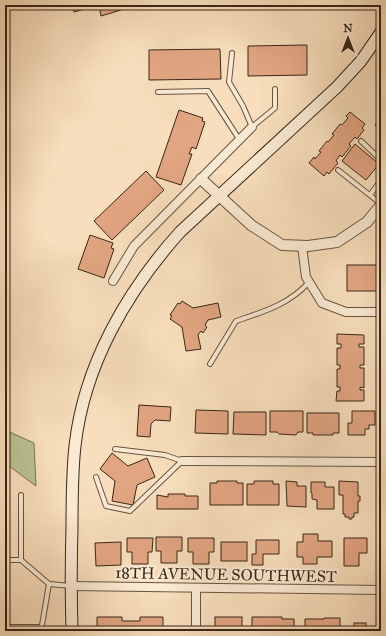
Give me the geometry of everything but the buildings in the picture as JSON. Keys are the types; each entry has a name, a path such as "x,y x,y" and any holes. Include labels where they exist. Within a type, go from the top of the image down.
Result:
{"main road":[{"path":"72,631 72,489 75,446 84,402 94,368 108,335 148,271 162,252 180,232 337,87 381,32"}],"street":[{"path":"113,281 134,246 252,127"},
{"path":"201,179 251,225 282,245 302,246 336,242 367,222 381,204"},
{"path":"302,246 306,277 322,303 346,312 381,312"},
{"path":"182,462 381,462"},
{"name":"18TH AVENUE SOUTHWEST","path":"71,586 381,590"},
{"path":"196,588 196,631"}],"lane":[{"path":"232,53 229,82 243,106 252,127 275,108 275,89"},
{"path":"158,92 208,92 240,139"},
{"path":"361,141 381,160"},
{"path":"338,170 381,204"},
{"path":"370,195 381,180"},
{"path":"210,364 236,321 272,309 300,292 309,282"},
{"path":"96,477 106,506 130,511 182,462 165,455 115,448"},
{"path":"21,495 21,560"},
{"path":"5,560 21,560 49,584 71,586"},
{"path":"5,627 42,629 49,584"}],"green space":[{"path":"5,430 34,443 36,486 5,463"}]}
